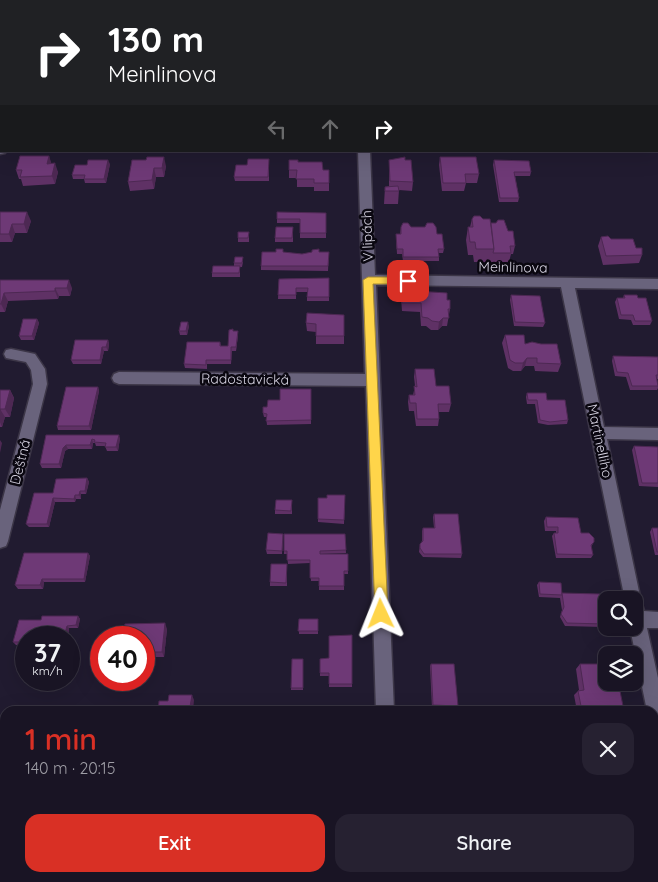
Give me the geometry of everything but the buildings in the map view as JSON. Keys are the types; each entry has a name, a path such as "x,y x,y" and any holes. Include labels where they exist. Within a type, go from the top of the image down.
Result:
{"street":[{"name":"V lipách","path":"364,152 385,706"},
{"name":"Meinlinova","path":"368,280 658,284"},
{"name":"Martinelliho","path":"567,283 631,591"},
{"name":"Deštná","path":"0,541 40,384 38,369 30,358 11,354"},
{"name":"Radostavická","path":"119,378 372,380"},
{"path":"598,434 658,434"},
{"path":"643,615 658,620"},
{"path":"640,636 655,706"}],"route":[{"path":"381,614 368,280 408,281"}]}
